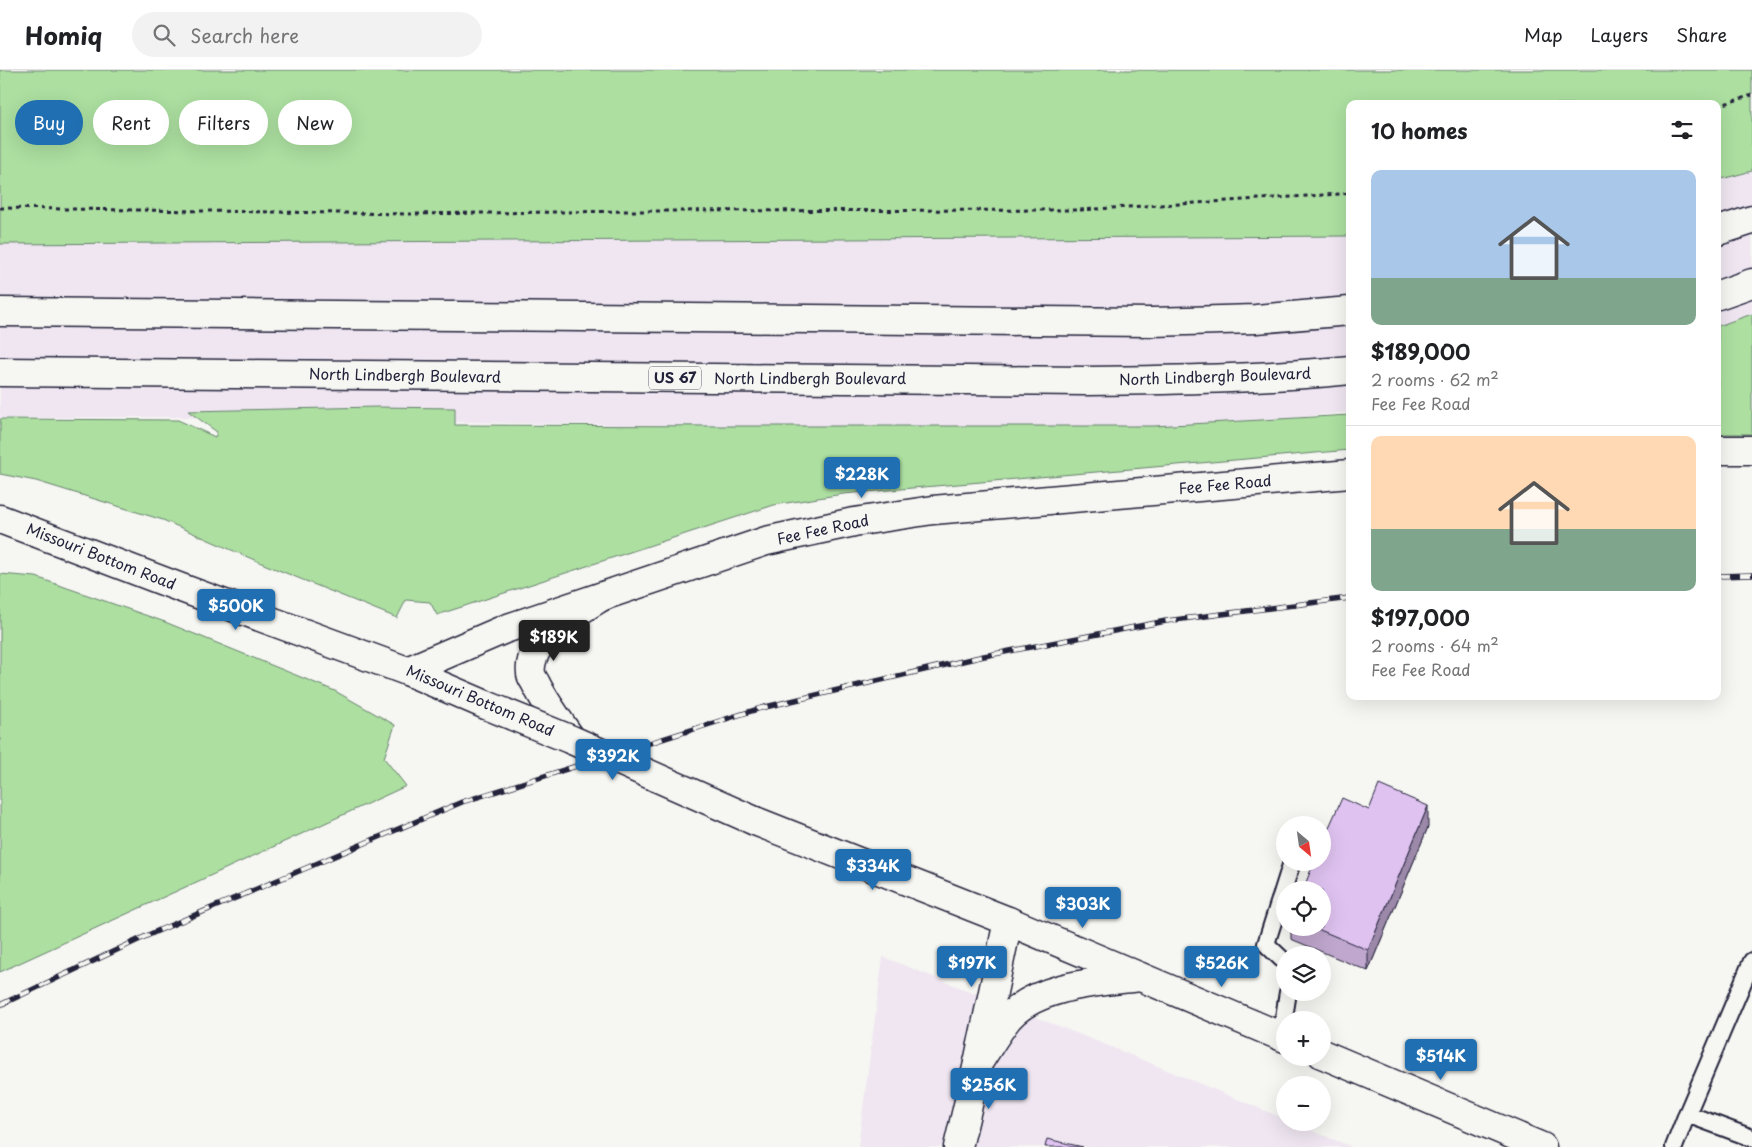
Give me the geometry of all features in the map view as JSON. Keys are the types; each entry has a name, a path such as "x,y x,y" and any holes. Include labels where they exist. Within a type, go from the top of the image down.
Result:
{"main road":[{"path":"1721,230 1752,220"},
{"path":"1721,293 1752,283"},
{"path":"0,312 1152,322 1256,319 1346,311"},
{"name":"North Lindbergh Boulevard","path":"0,372 1113,381 1281,376 1346,370"},
{"path":"1721,450 1752,450"},
{"name":"Fee Fee Road","path":"407,671 505,629 600,597 766,542 854,522 934,510 1346,474"},
{"name":"Missouri Bottom Road","path":"0,519 407,671 572,740 755,821 1008,921 1276,1034"},
{"path":"572,740 544,698 531,674 534,654 550,632 573,614 600,597"},
{"path":"958,1147 1008,921"},
{"path":"978,1063 1009,1017 1033,999 1071,986 1142,977"},
{"path":"1331,1058 1542,1147"}],"lane":[{"path":"1276,953 1266,944 1289,871"},
{"path":"1674,1147 1752,962"},
{"path":"1687,1114 1752,1138"}],"path":[{"path":"1721,105 1752,96"},
{"path":"0,208 411,214 633,211 1080,210 1346,193"}],"shaded area":[{"path":"0,70 1752,70 1752,333 1721,341 1721,100 1346,100 1346,412 1134,434 175,417 0,418"},
{"path":"883,957 1106,1045 1276,1115 1276,1131 1313,1131 1352,1147 858,1147"}],"green space":[{"path":"0,70 1752,70 1752,171 1721,179 1721,100 1346,100 1346,236 0,244"},
{"path":"1752,314 1752,434 1721,434 1721,325"},
{"path":"377,407 455,408 455,425 721,426 1154,426 1346,415 1346,450 843,494 774,505 437,615 430,602 406,600 397,618 266,565 163,520 36,481 0,474 0,419 178,420 215,437 217,432 188,411"},
{"path":"0,574 36,577 165,622 335,691 395,725 384,758 406,786 0,972"}],"building":[{"path":"1379,785 1428,806 1368,950 1331,935 1331,881 1307,881 1310,871 1331,871 1331,823 1342,798 1369,810"},
{"path":"1047,1139 1083,1147 1045,1147"}],"railway":[{"path":"1721,576 1752,575"},
{"path":"0,1005 155,932 462,802 761,708 984,656 1166,621 1346,598"}]}
